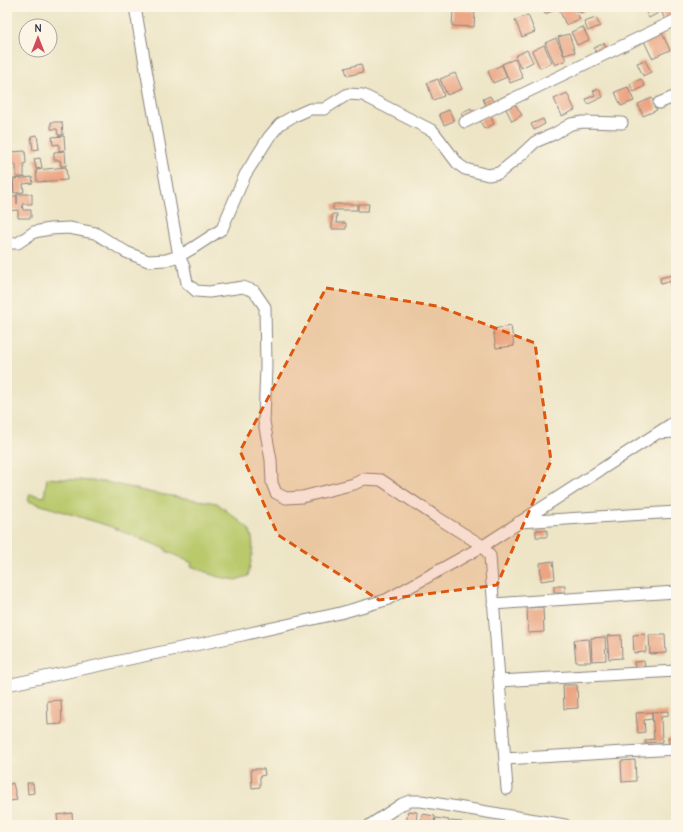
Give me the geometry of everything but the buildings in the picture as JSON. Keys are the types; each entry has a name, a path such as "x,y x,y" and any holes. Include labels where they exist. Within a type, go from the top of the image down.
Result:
{"street":[{"path":"135,7 179,256 184,267 187,283 196,291 210,292 243,286 254,291 265,307 266,366 264,422 271,460 272,483 276,493 286,498 302,497 338,488 364,479 381,480 483,546 490,556 507,789"},
{"path":"465,122 676,20"},
{"path":"7,243 18,243 34,232 69,228 95,233 126,252 148,261 166,260 179,256 222,229 245,175 269,137 280,124 310,109 324,109 348,94 363,95 433,131 458,164 465,168 488,175 499,173 535,142 554,134 571,124 582,122 622,123"},
{"path":"659,103 676,96"},
{"path":"7,685 340,613 386,600 483,546 676,421"},
{"path":"657,433 676,432"},
{"path":"519,522 676,512"},
{"path":"493,604 676,592"},
{"path":"499,681 676,670"},
{"path":"505,759 676,749"},
{"path":"370,825 402,804 410,801 421,801 565,825"}],"highlighted area":[{"path":"326,288 437,306 535,343 551,461 497,585 379,600 278,535 240,451"}],"green space":[{"path":"47,478 106,482 153,493 217,503 248,528 251,533 253,545 248,576 236,580 218,577 191,566 192,563 166,551 166,549 109,526 28,501 30,494 44,497"}]}
